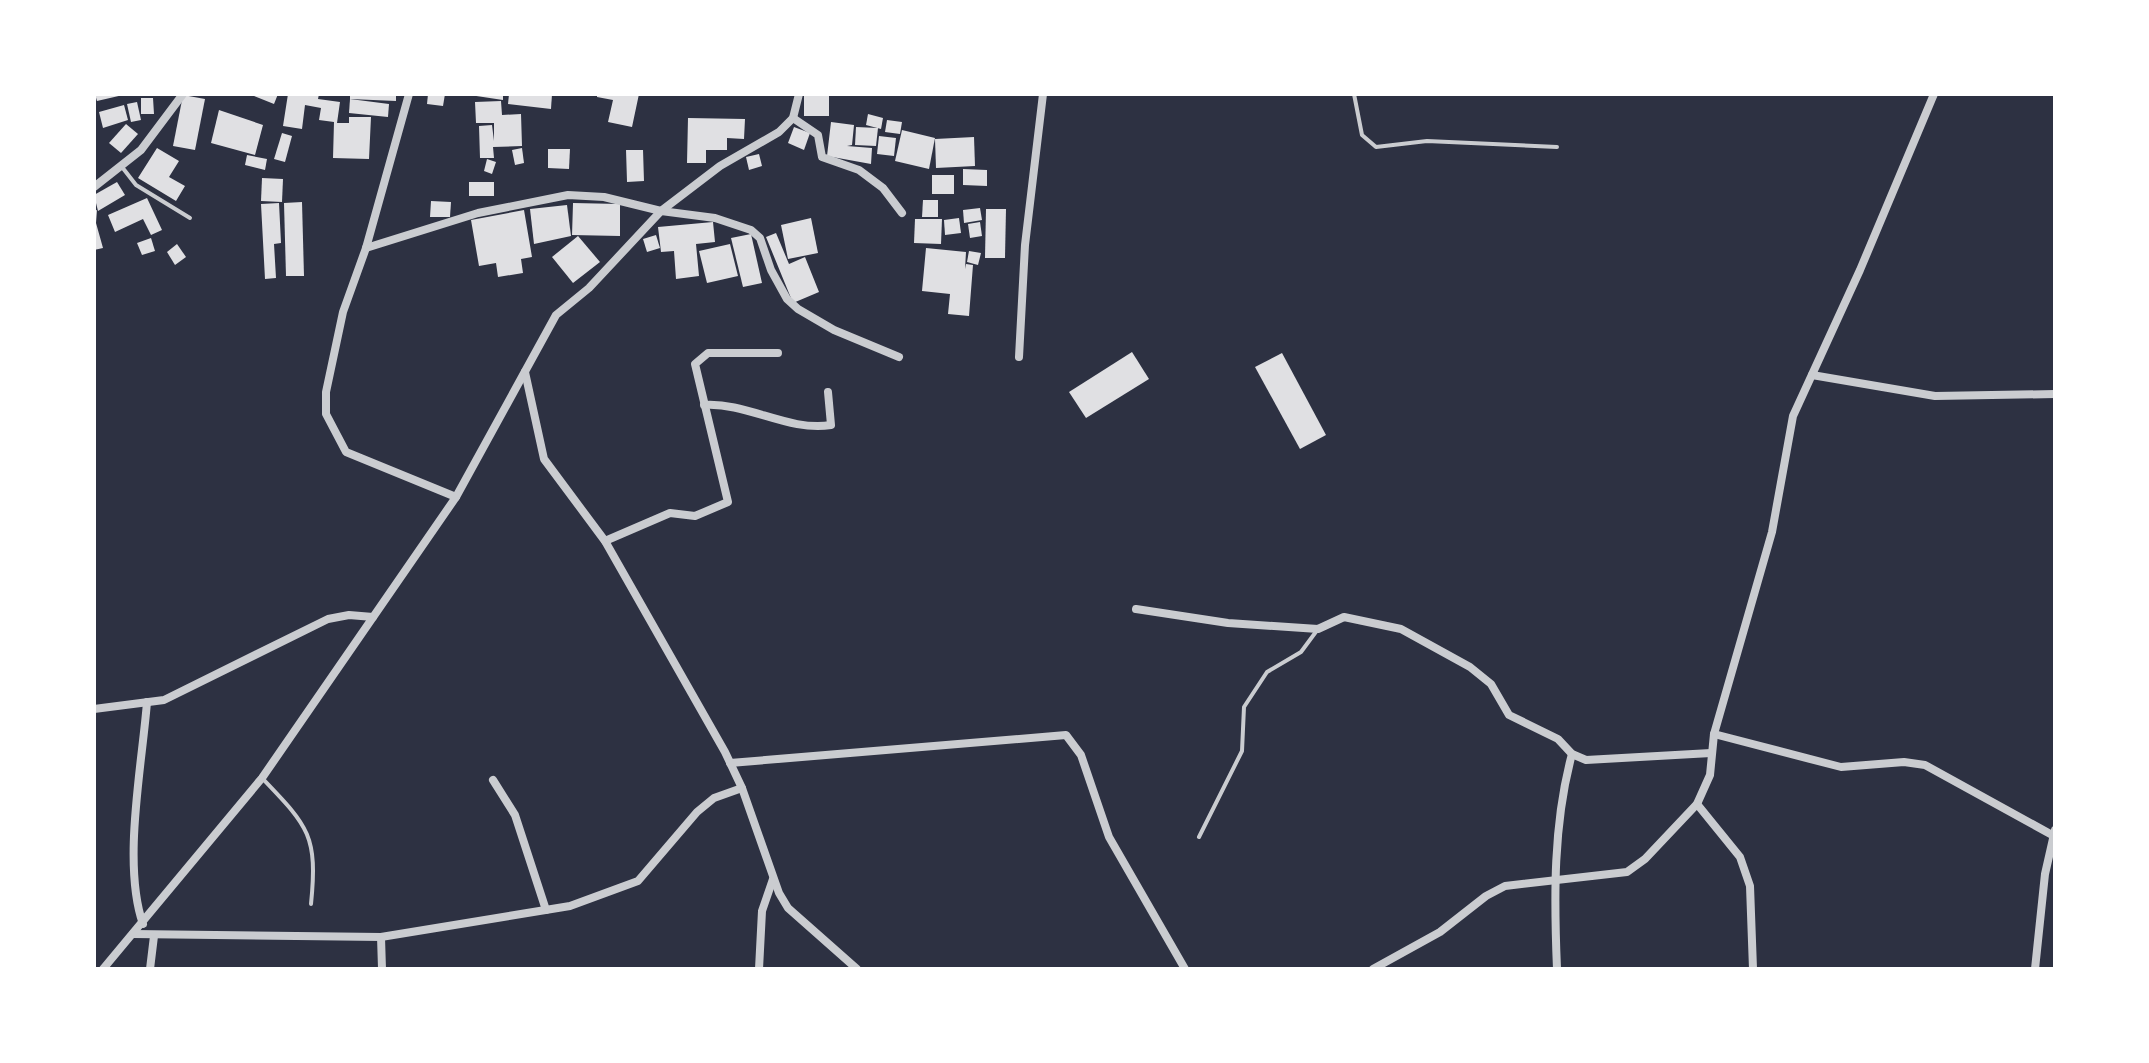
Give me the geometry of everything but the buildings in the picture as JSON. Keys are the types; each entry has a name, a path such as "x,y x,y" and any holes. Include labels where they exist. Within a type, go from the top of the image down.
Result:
{"street":[{"path":"94,187 122,167 169,116 183,94"},
{"path":"409,94 366,248 340,326 326,392 326,414 346,452 456,497"},
{"path":"103,969 262,778 456,497 500,422 556,315 589,288 661,211 720,166 756,148 793,118 799,94"},
{"path":"1019,357 1025,245 1043,94"},
{"path":"1373,969 1440,932 1486,896 1505,886 1627,872 1645,859 1697,804 1710,775 1714,734 1772,532 1789,427 1934,94"},
{"path":"793,118 818,135 822,157 859,170 883,188 902,213"},
{"path":"366,248 478,213 551,197 604,197 661,211 715,218 751,230 760,238 787,299 798,309 834,330 899,357"},
{"path":"605,541 670,513 695,516 728,502 695,364 699,357 708,353 778,353"},
{"path":"525,370 540,450 605,541 730,763 788,908 857,969"},
{"path":"1812,375 1935,396 2055,394"},
{"path":"704,405 722,404 812,428 831,425 828,392"},
{"path":"1136,609 1228,623 1318,629 1344,617 1401,629 1429,642 1491,684 1509,715 1558,739 1572,754 1597,762 1711,753"},
{"path":"94,709 164,700 328,619 349,615 373,617"},
{"path":"143,924 134,899 134,859 147,702"},
{"path":"1714,734 1841,767 1904,762 1925,765 2054,833 2045,874 2035,969"},
{"path":"730,763 1066,735 1081,755 1109,837 1185,969"},
{"path":"1557,969 1555,882 1565,781 1572,754"},
{"path":"493,780 515,815 546,910"},
{"path":"133,934 381,937 570,906 638,881 697,812 714,798 742,788"},
{"path":"1697,804 1740,857 1750,886 1753,969"},
{"path":"759,969 762,911 774,878"},
{"path":"150,969 154,936"},
{"path":"381,937 382,969"}],"lane":[{"path":"1354,94 1362,135 1376,147 1427,141 1479,141 1557,147"},
{"path":"122,167 136,185 190,218"},
{"path":"1199,837 1242,751 1244,707 1267,672 1301,652 1318,629"},
{"path":"262,778 302,819 310,835 311,904"}]}
